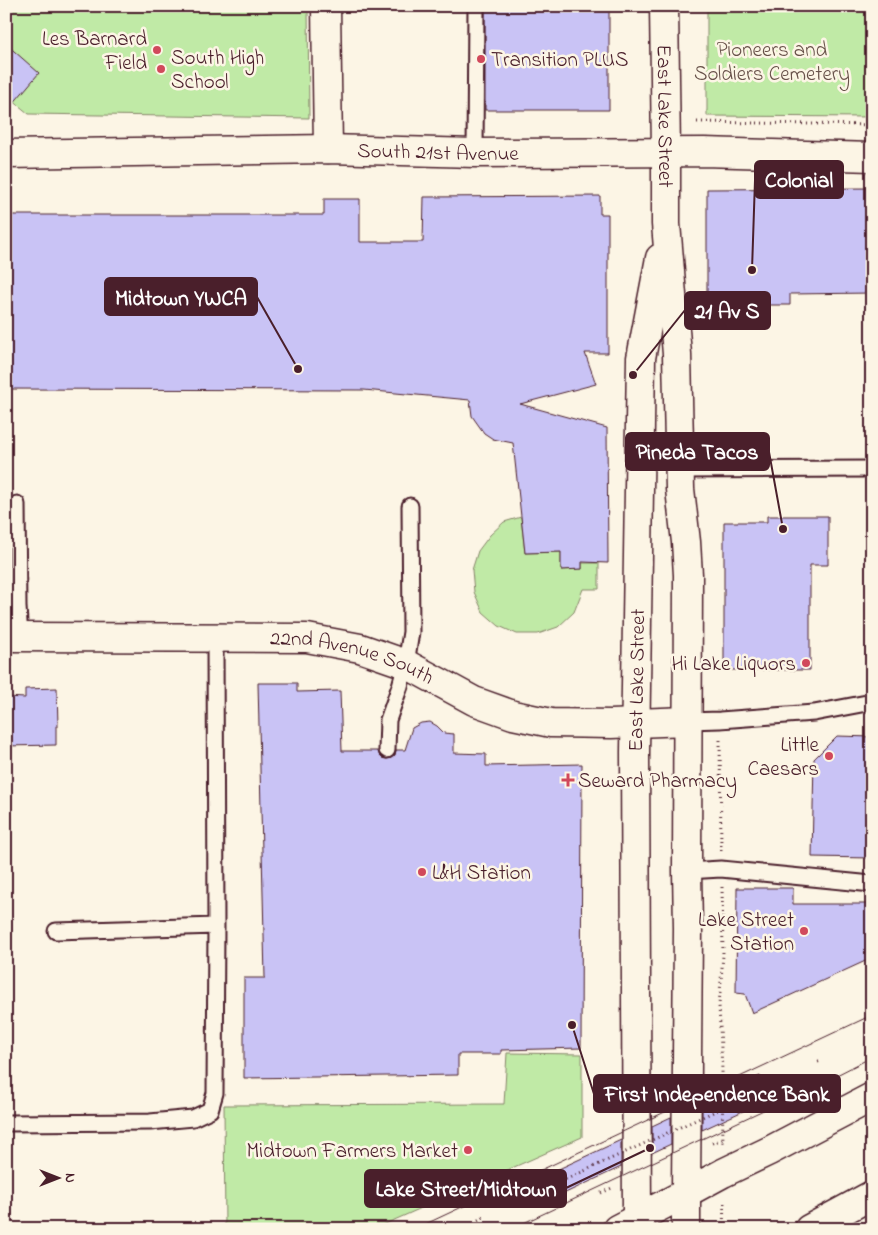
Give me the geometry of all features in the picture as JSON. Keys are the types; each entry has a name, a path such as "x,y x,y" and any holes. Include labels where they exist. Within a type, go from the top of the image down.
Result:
{"main road":[{"path":"326,6 328,149"},
{"name":"East Lake Street","path":"664,6 666,224 677,354 680,489 688,576 686,1229"},
{"name":"South 21st Avenue","path":"6,154 328,149 475,153 704,152 872,157"},
{"name":"East Lake Street","path":"630,1226 641,358 666,224"},
{"name":"22nd Avenue South","path":"13,637 307,638 360,648 406,664 474,701 512,715 551,723 611,724 687,721"},
{"path":"630,1226 723,1173 872,1097"},
{"path":"809,1229 872,1195"}],"lane":[{"path":"475,153 476,6"},
{"path":"680,470 872,469"},
{"path":"13,637 18,606 17,504"},
{"path":"387,750 388,720 406,664 411,632 410,506"},
{"path":"6,1123 150,1122 193,1118 210,1110 216,1093 215,638"},
{"path":"687,721 814,713 872,702"},
{"path":"687,871 721,869 872,884"},
{"path":"56,931 216,926"}],"path":[{"path":"697,122 872,125"},
{"path":"720,740 723,955 719,1005 722,1070 722,1138"},
{"path":"526,1171 537,1192 765,1089"},
{"path":"723,1229 724,1200"},
{"path":"478,1220 486,1216"}],"green space":[{"name":"Les Barnard Field","path":"6,6 308,6 309,118 29,114 6,95"},
{"name":"Pioneers and Soldiers Cemetery","path":"707,6 872,6 872,117 707,116"},
{"path":"521,517 525,553 561,552 561,570 582,569 582,563 599,563 599,589 583,589 574,612 558,627 538,634 517,634 499,626 483,612 474,592 472,570 478,551 490,535 504,522"},
{"path":"507,1053 582,1054 582,1137 374,1229 225,1229 224,1105 504,1104"}],"building":[{"path":"485,6 609,6 609,110 485,110"},
{"path":"6,44 39,73 6,112"},
{"path":"872,188 872,293 790,294 790,305 707,305 707,189"},
{"path":"600,196 600,214 608,214 608,353 585,353 596,384 520,404 607,428 608,563 582,562 582,569 561,570 561,552 525,553 513,443 493,439 484,433 472,416 470,400 364,390 6,389 6,215 324,215 324,199 360,199 360,242 423,242 424,197"},
{"path":"767,516 828,516 828,565 810,565 810,670 724,670 724,522 767,522"},
{"name":"L&H Station","path":"258,683 297,683 297,692 340,691 342,751 378,751 382,758 391,758 395,755 396,750 405,750 412,728 421,723 430,722 444,733 454,734 454,753 486,754 486,766 582,764 581,1048 501,1050 501,1054 458,1054 458,1075 244,1078 244,978 265,978"},
{"path":"57,688 58,726 56,726 56,745 6,746 6,697 25,698 25,689"},
{"path":"837,736 872,737 872,858 812,857 814,759"},
{"name":"Lake Street Station","path":"737,888 793,888 793,904 872,904 872,958 752,1013 745,994 736,993"},
{"path":"760,1076 769,1099 702,1130 702,1102"},
{"path":"671,1117 671,1144 652,1153 652,1126"},
{"path":"621,1140 621,1167 546,1202 535,1180"}],"tram line":[{"path":"415,1229 872,1015"},
{"path":"511,1229 872,1057"}],"place":[{"name":"Les Barnard Field","path":"157,50"},
{"name":"Transition PLUS","path":"481,59"},
{"name":"South High School","path":"161,69"},
{"name":"Colonial","path":"752,270"},
{"name":"Midtown YWCA","path":"298,369"},
{"name":"21 Av S","path":"633,375"},
{"name":"Pineda Tacos","path":"783,529"},
{"name":"Hi Lake Liquors","path":"806,663"},
{"name":"Little Caesars","path":"829,756"},
{"name":"Seward Pharmacy","path":"568,780"},
{"name":"L&H Station","path":"422,872"},
{"name":"Lake Street Station","path":"804,931"},
{"name":"First Independence Bank","path":"572,1025"},
{"name":"Lake Street/Midtown","path":"650,1148"},
{"name":"Midtown Farmers Market","path":"468,1150"}]}
